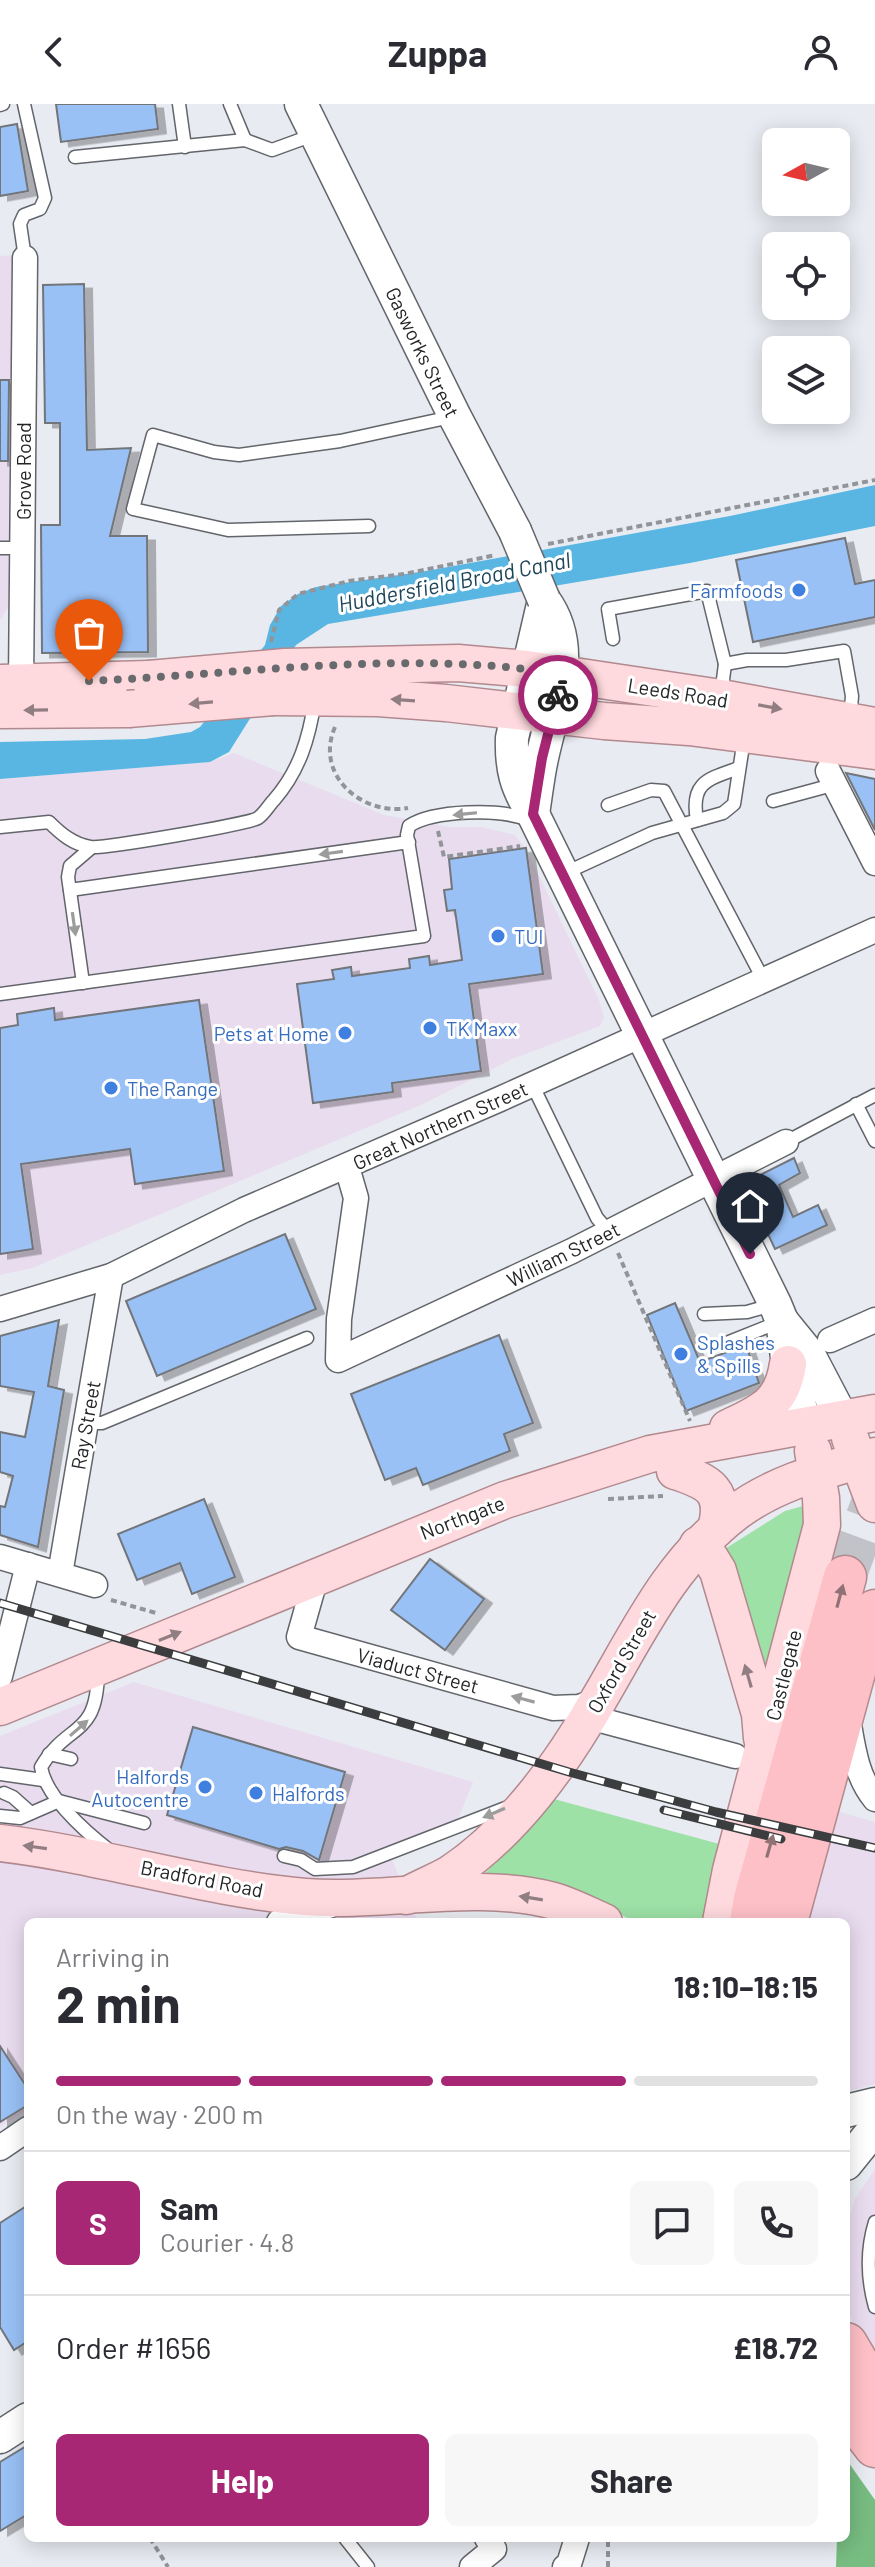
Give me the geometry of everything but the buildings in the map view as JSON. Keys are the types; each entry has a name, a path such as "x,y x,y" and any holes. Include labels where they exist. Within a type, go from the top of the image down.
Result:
{"highway":[{"name":"Castlegate","path":"752,1918 755,1899 860,1580"},
{"name":"Castlegate","path":"787,1918 870,1620"},
{"path":"850,2351 875,2393"},
{"path":"850,2413 875,2446"}],"main road":[{"name":"Leeds Road","path":"7,692 149,679 300,676 458,663 563,674 723,681 863,723"},
{"name":"Leeds Road","path":"7,692 128,709 300,676 405,700 689,727 742,752 875,751"},
{"path":"698,1443 772,1403 783,1386 788,1364"},
{"path":"858,1416 875,1504"},
{"name":"Northgate","path":"98,1666 505,1500 650,1454 698,1443 812,1450 858,1416"},
{"path":"546,1488 636,1479 762,1453 812,1450 867,1458"},
{"name":"Oxford Street","path":"406,1896 449,1874 498,1835 533,1796 594,1709 675,1571 707,1537 736,1512 772,1490 812,1450"},
{"name":"Castlegate","path":"722,1918 749,1754 822,1525 812,1450"},
{"path":"675,1471 713,1490 721,1511 707,1537 707,1553 718,1571 760,1714 749,1754"},
{"name":"Castlegate","path":"860,1580 870,1620"},
{"path":"0,1707 98,1666"},
{"name":"Bradford Road","path":"0,1843 305,1897 352,1899 501,1893 553,1901 594,1918"}],"street":[{"name":"Gasworks Street","path":"301,104 559,627 563,674 552,715 539,827"},
{"name":"Grove Road","path":"7,692 25,258"},
{"path":"544,600 517,711 512,758 518,789 778,1312 858,1416"},
{"path":"832,778 875,863"},
{"name":"Great Northern Street","path":"0,1309 111,1276 244,1210 347,1167 875,930"},
{"name":"William Street","path":"347,1167 356,1198 339,1319 338,1360 609,1232 786,1142"},
{"name":"Ray Street","path":"60,1574 111,1276"},
{"path":"778,1312 788,1364 812,1450"},
{"path":"830,1340 875,1320"},
{"path":"0,1557 95,1585"},
{"path":"0,1676 28,1565"},
{"name":"Viaduct Street","path":"316,1577 299,1637 553,1708 594,1709 749,1754"},
{"path":"845,1705 859,1770 866,1788 875,1799"},
{"path":"292,1918 352,1899"},
{"path":"850,2110 875,2104"},
{"path":"850,2159 875,2128"},
{"path":"0,2148 24,2132"},
{"path":"0,2437 24,2422"},
{"path":"568,2566 576,2542"},
{"path":"472,2567 495,2551"}],"lane":[{"path":"24,104 45,198 40,209 24,215 20,224 25,258"},
{"path":"179,104 185,147"},
{"path":"230,104 245,140"},
{"path":"75,157 245,140 272,150 316,134"},
{"path":"369,526 228,530 133,509 153,435 214,452 239,455 340,441 455,417"},
{"path":"613,639 608,609 707,591 723,681"},
{"path":"723,681 747,660 786,660 844,651 852,696 863,723"},
{"path":"0,827 49,822 65,838 91,848 257,819 287,785 299,764 311,726 300,676"},
{"path":"697,820 695,807 699,787 742,752"},
{"path":"562,874 616,848 723,813 734,804 742,752"},
{"path":"773,801 832,778"},
{"path":"608,805 658,789 664,791 763,979"},
{"path":"0,994 424,936 409,826 421,819 487,812 521,817 539,827"},
{"path":"70,890 409,842"},
{"path":"83,983 70,890 70,866 91,848"},
{"path":"532,1084 597,1218 609,1232"},
{"path":"786,1142 875,1095"},
{"path":"856,1104 875,1141"},
{"path":"704,1314 778,1312"},
{"path":"724,1344 778,1312"},
{"path":"86,1423 102,1423 307,1338"},
{"path":"98,1666 97,1695 90,1719 49,1754 41,1767 43,1780 59,1801 96,1840 126,1863"},
{"path":"49,1754 71,1759"},
{"path":"0,1774 43,1780"},
{"path":"4,1793 31,1813"},
{"path":"284,1856 301,1860 315,1869 353,1867 533,1796"},
{"path":"0,1816 20,1818 59,1801 144,1823"},
{"path":"875,2222 870,2238 867,2280 875,2307"},
{"path":"348,2542 368,2567"}],"path":[{"path":"300,676 279,610 298,594 349,581 404,574 519,543 875,480"},
{"path":"335,727 331,738 332,764 342,787 364,802 392,810 419,805"},
{"path":"434,817 444,857 539,827"},
{"path":"609,1232 698,1443"},
{"path":"599,1501 686,1492 697,1497 713,1490"},
{"path":"95,1585 106,1598 198,1625"},
{"path":"152,2542 168,2567"},
{"path":"608,2542 608,2567"}],"shaded area":[{"path":"16,255 14,598 0,620 0,256"},
{"path":"234,753 384,815 450,827 481,827 515,835 526,849 599,1000 604,1018 600,1026 512,1059 421,1105 32,1268 0,1275 0,779 210,762"},
{"path":"134,1682 473,1782 454,1829 390,1855 416,1918 24,1918 24,2112 0,2127 0,1736"},
{"path":"830,1809 875,1822 875,2084 850,2091 850,1918 806,1918"},
{"path":"875,2169 875,2366 858,2339 850,2314 850,2216 855,2199"}],"green space":[{"path":"810,1504 762,1684 720,1552 785,1511"},
{"path":"554,1799 723,1845 711,1871 706,1918 627,1918 594,1899 478,1881"},
{"path":"850,2465 875,2500 875,2567 836,2567 837,2542 850,2542"}],"water":[{"name":"Huddersfield Broad Canal","path":"875,485 875,526 690,563 328,624 296,645 229,752 210,762 0,779 0,742 145,739 191,732 200,727 265,645 270,625 281,606 298,594 316,587 426,571 730,516"}],"tunnel":[{"path":"845,1577 875,1495"}],"railway":[{"path":"0,1603 569,1772 716,1812 875,1848"},
{"path":"664,1810 781,1839"}],"way so far":[{"path":"89,681 320,665 458,663 563,674 558,695"}],"place":[{"name":"Farmfoods","path":"799,590"},
{"name":"TUI","path":"498,936"},
{"name":"TK Maxx","path":"430,1028"},
{"name":"Pets at Home","path":"345,1033"},
{"name":"The Range","path":"111,1088"},
{"name":"Splashes & Spills","path":"681,1354"},
{"name":"Halfords Autocentre","path":"205,1787"},
{"name":"Halfords","path":"256,1793"}],"route":[{"path":"558,695 542,758 533,814 750,1254"}]}
